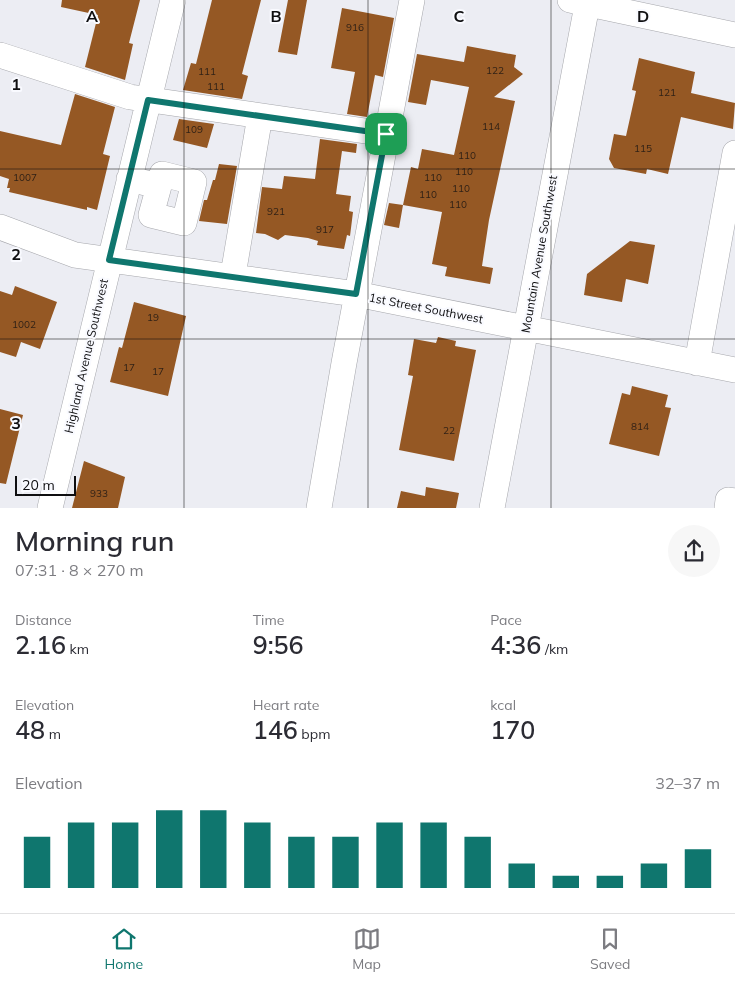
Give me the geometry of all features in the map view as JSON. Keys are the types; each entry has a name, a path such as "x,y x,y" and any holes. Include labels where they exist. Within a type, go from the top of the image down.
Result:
{"street":[{"name":"Highland Avenue Southwest","path":"50,508 173,0"},
{"path":"319,508 356,294 412,0"},
{"path":"582,1 735,35"},
{"name":"Mountain Avenue Southwest","path":"492,508 526,328 582,1"},
{"path":"0,55 90,86 148,100 386,134"},
{"path":"232,275 260,116"},
{"path":"697,363 735,152"},
{"path":"129,179 159,186"},
{"name":"1st Street Southwest","path":"0,227 75,255 232,275 356,294 735,370"},
{"path":"727,508 728,500 735,501"}],"building":[{"path":"62,0 140,0 129,43 133,44 125,80 85,67 98,15 61,7"},
{"path":"212,0 261,0 242,74 248,76 242,99 183,90 191,63 196,64"},
{"path":"288,0 307,0 297,55 278,52"},
{"path":"342,8 394,18 383,77 375,75 367,117 347,114 355,72 331,68"},
{"path":"467,46 516,55 514,67 523,74 494,97 515,101 489,220 482,266 493,268 490,284 445,276 447,267 432,264 442,212 403,205 411,167 418,169 422,149 454,155 469,87 431,80 426,105 408,102 417,54 464,62"},
{"path":"639,58 695,72 691,93 735,103 733,129 681,117 668,174 647,169 646,174 614,168 609,159 614,134 626,136 636,91 632,90"},
{"path":"75,94 115,107 103,154 110,156 97,210 87,207 87,210 9,192 10,188 7,188 9,179 0,176 0,131 61,145"},
{"path":"179,119 214,124 207,148 173,140"},
{"path":"320,139 357,144 356,153 342,151 336,194 351,196 349,211 353,212 350,236 347,235 344,249 317,245 318,241 308,238 285,235 278,240 265,234 256,233 262,187 282,189 284,176 315,179"},
{"path":"219,164 237,166 227,224 199,221 204,200 207,200"},
{"path":"389,203 403,205 399,228 384,225"},
{"path":"630,241 655,245 648,284 626,279 622,302 584,295 587,274"},
{"path":"15,286 57,302 40,349 21,342 16,357 0,352 0,291 12,295"},
{"path":"134,302 186,316 168,396 110,382 119,347 122,348"},
{"path":"438,337 456,341 455,346 476,350 454,461 399,450 413,376 408,375 414,339 436,343"},
{"path":"632,386 668,395 665,407 671,408 659,456 609,444 622,393 630,395"},
{"path":"0,409 23,415 6,484 0,483"},
{"path":"84,461 125,477 118,508 72,508"},
{"path":"426,487 459,493 456,508 397,508 401,491 425,496"}],"route":[{"path":"148,100 232,111 312,125 386,134 356,294 237,276 109,260 148,100"}]}
